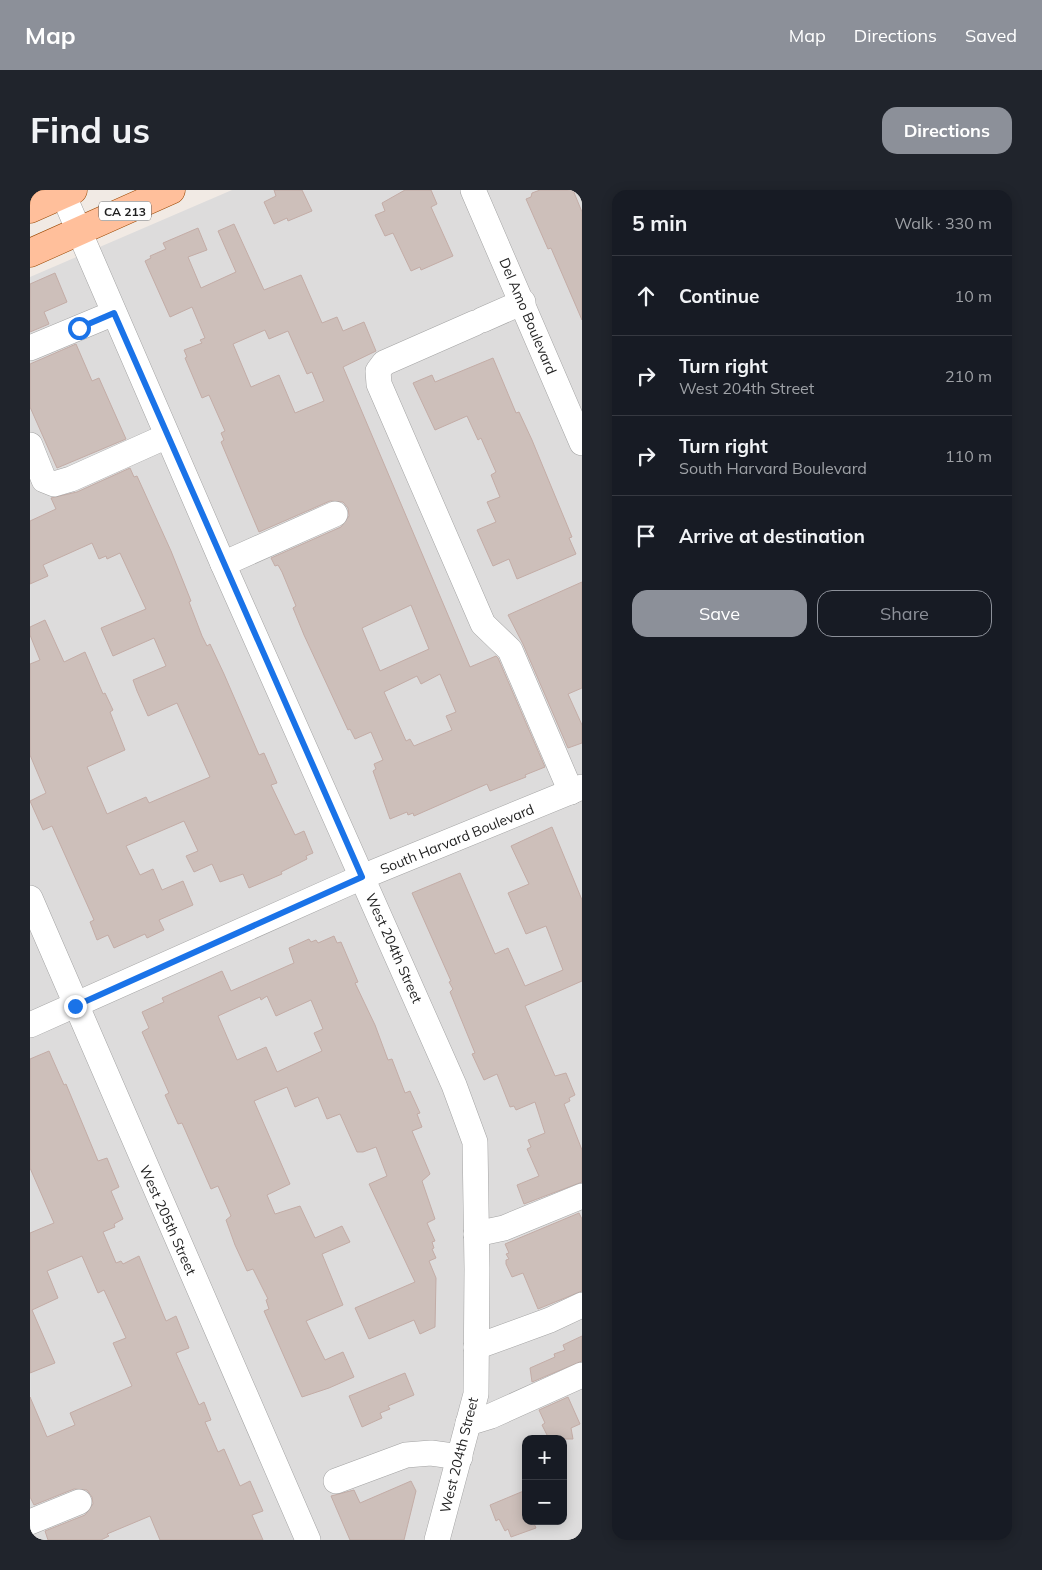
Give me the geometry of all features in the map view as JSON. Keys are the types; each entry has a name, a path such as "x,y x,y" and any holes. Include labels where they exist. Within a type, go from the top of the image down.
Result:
{"main road":[{"name":"CA 213","path":"30,253 171,190"},
{"path":"30,209 68,192"}],"street":[{"name":"Del Amo Boulevard","path":"473,190 523,302 582,443"},
{"name":"West 204th Street","path":"68,192 79,231 114,313 454,1085 475,1142 476,1394 437,1540"},
{"path":"523,302 384,364 378,371 379,384 483,624 510,650 576,789"},
{"path":"30,348 114,313"},
{"path":"30,446 44,480 54,484 71,479 167,436"},
{"path":"223,564 335,514"},
{"name":"South Harvard Boulevard","path":"30,1025 362,877 576,789"},
{"name":"West 205th Street","path":"30,898 75,1006 308,1540"},
{"path":"476,1234 504,1228 582,1196"},
{"path":"476,1347 550,1320 582,1305"},
{"path":"468,1423 491,1416 582,1375"},
{"path":"336,1481 406,1455 430,1453 460,1456"},
{"path":"30,1522 79,1502"}],"shaded area":[{"path":"232,190 582,190 582,1539 30,1540 30,277"}],"building":[{"path":"274,190 302,190 312,211 288,221 287,218 274,224 264,202 276,196"},
{"path":"405,190 431,190 437,204 431,207 453,256 421,270 420,267 411,271 393,233 385,236 375,215 385,211 382,203"},
{"path":"540,190 573,190 582,212 582,320 551,248 548,249 526,199 531,197 532,193"},
{"path":"234,224 264,290 301,275 322,323 337,317 343,331 364,322 376,351 343,367 470,667 496,656 498,658 545,767 525,775 526,777 490,791 487,784 414,816 413,813 408,815 407,812 390,819 373,771 376,769 374,764 383,760 371,732 355,739 350,729 348,730 304,635 293,608 296,606 282,572 278,565 275,566 271,558 341,527 349,516 348,508 343,502 330,501 259,532 221,442 224,440 221,433 225,431 209,395 202,398 185,358 187,357 184,350 202,343 200,340 205,338 192,307 170,317 145,261 151,258 150,256 166,249 163,243 198,228 207,250 188,257 201,288 236,272 218,231","holes":["265,330 269,339 288,331 307,374 312,372 324,401 295,413 279,375 251,387 233,344","411,605 429,649 380,671 362,628","440,674 456,712 446,716 452,730 414,746 410,739 406,741 384,692 417,676 421,684"]},
{"path":"55,273 67,302 44,312 49,324 30,332 30,284"},
{"path":"76,344 92,381 99,378 126,439 57,468 30,407 30,364"},
{"path":"493,358 516,413 519,412 532,440 572,537 569,538 576,554 517,579 509,559 493,566 477,530 496,522 487,502 500,497 491,475 496,472 481,438 478,440 467,416 435,430 413,383 432,375 435,382"},
{"path":"130,468 134,477 137,476 171,551 191,601 189,602 202,636 207,646 210,644 259,755 264,753 277,783 271,785 295,835 304,831 313,853 306,856 307,859 281,872 282,874 249,888 243,874 220,882 212,864 194,872 186,856 198,851 184,821 126,846 140,875 153,869 162,890 183,881 193,905 159,920 164,930 147,938 145,934 114,948 108,935 97,940 90,922 94,920 52,826 43,830 30,801 46,793 30,755 30,664 40,660 30,635 30,627 45,620 64,662 85,652 103,694 105,693 113,710 110,712 125,750 87,767 107,814 146,797 149,803 210,777 177,703 148,716 137,691 133,680 166,666 154,638 113,656 101,628 146,609 120,553 107,559 106,556 99,559 92,543 43,565 48,576 30,584 30,521 56,509 51,498 77,492"},
{"path":"582,582 582,688 568,694 582,725 582,743 568,748 523,644 508,615"},
{"path":"552,827 582,900 582,981 525,1006 555,1076 566,1073 575,1095 564,1104 582,1150 582,1182 524,1204 517,1185 539,1176 527,1149 531,1147 528,1140 545,1133 535,1102 516,1110 514,1106 510,1107 497,1074 484,1080 472,1054 475,1053 450,992 453,989 449,982 451,981 412,893 460,873 495,954 508,948 525,986 563,970 546,926 526,934 508,893 529,884 511,846"},
{"path":"334,936 337,943 341,942 358,982 355,983 375,1025 388,1060 392,1059 405,1093 410,1091 420,1113 417,1114 422,1127 412,1131 430,1174 422,1181 435,1219 427,1223 435,1241 432,1242 434,1248 432,1249 436,1258 429,1261 436,1278 435,1327 420,1334 414,1320 369,1339 355,1308 415,1282 369,1184 387,1176 376,1147 363,1152 357,1152 340,1114 327,1119 318,1097 295,1107 287,1087 254,1101 290,1184 267,1195 275,1214 300,1206 315,1238 342,1226 350,1242 322,1254 343,1305 306,1321 325,1360 343,1352 354,1377 302,1397 264,1311 269,1309 266,1300 268,1299 253,1269 247,1271 235,1245 226,1220 231,1216 218,1186 211,1189 182,1123 178,1124 165,1095 169,1093 142,1032 149,1028 142,1012 164,1002 162,998 222,971 231,991 294,963 289,948 309,939 311,942 316,940 318,943","holes":["267,996 276,1016 311,1000 323,1029 314,1033 322,1051 277,1072 266,1047 237,1060 218,1016 260,997 261,1000"]},
{"path":"49,1051 64,1085 66,1084 98,1161 107,1158 119,1187 111,1191 123,1219 114,1224 115,1227 103,1232 116,1263 121,1261 123,1264 139,1256 166,1321 176,1316 189,1348 176,1353 199,1405 204,1402 211,1420 205,1422 218,1452 224,1449 240,1486 250,1481 263,1511 252,1515 263,1540 160,1540 150,1516 107,1534 109,1536 101,1540 48,1540 45,1531 85,1515 93,1504 92,1497 87,1490 74,1489 34,1505 30,1497 30,1397 47,1437 75,1425 70,1413 132,1386 113,1343 126,1338 104,1290 98,1293 82,1256 47,1271 58,1298 32,1310 55,1363 30,1373 30,1233 54,1223 30,1168 30,1059"},
{"path":"579,1213 582,1219 582,1291 538,1309 523,1273 512,1277 506,1264 506,1260 509,1259 506,1254 509,1253 505,1244"},
{"path":"582,1336 582,1361 532,1382 530,1368 555,1357 554,1354 565,1350 563,1345"},
{"path":"405,1373 414,1395 388,1406 390,1409 380,1413 382,1418 362,1427 349,1396"},
{"path":"568,1397 580,1424 571,1428 573,1439 567,1439 567,1435 547,1435 542,1425 545,1423 539,1410"},
{"path":"411,1481 416,1491 404,1540 350,1540 331,1496 354,1490 360,1503"},
{"path":"522,1492 522,1525 535,1525 536,1528 511,1537 508,1529 505,1531 499,1519 496,1521 490,1505"}],"route":[{"path":"75,1006 362,877 114,313 79,328"}]}
